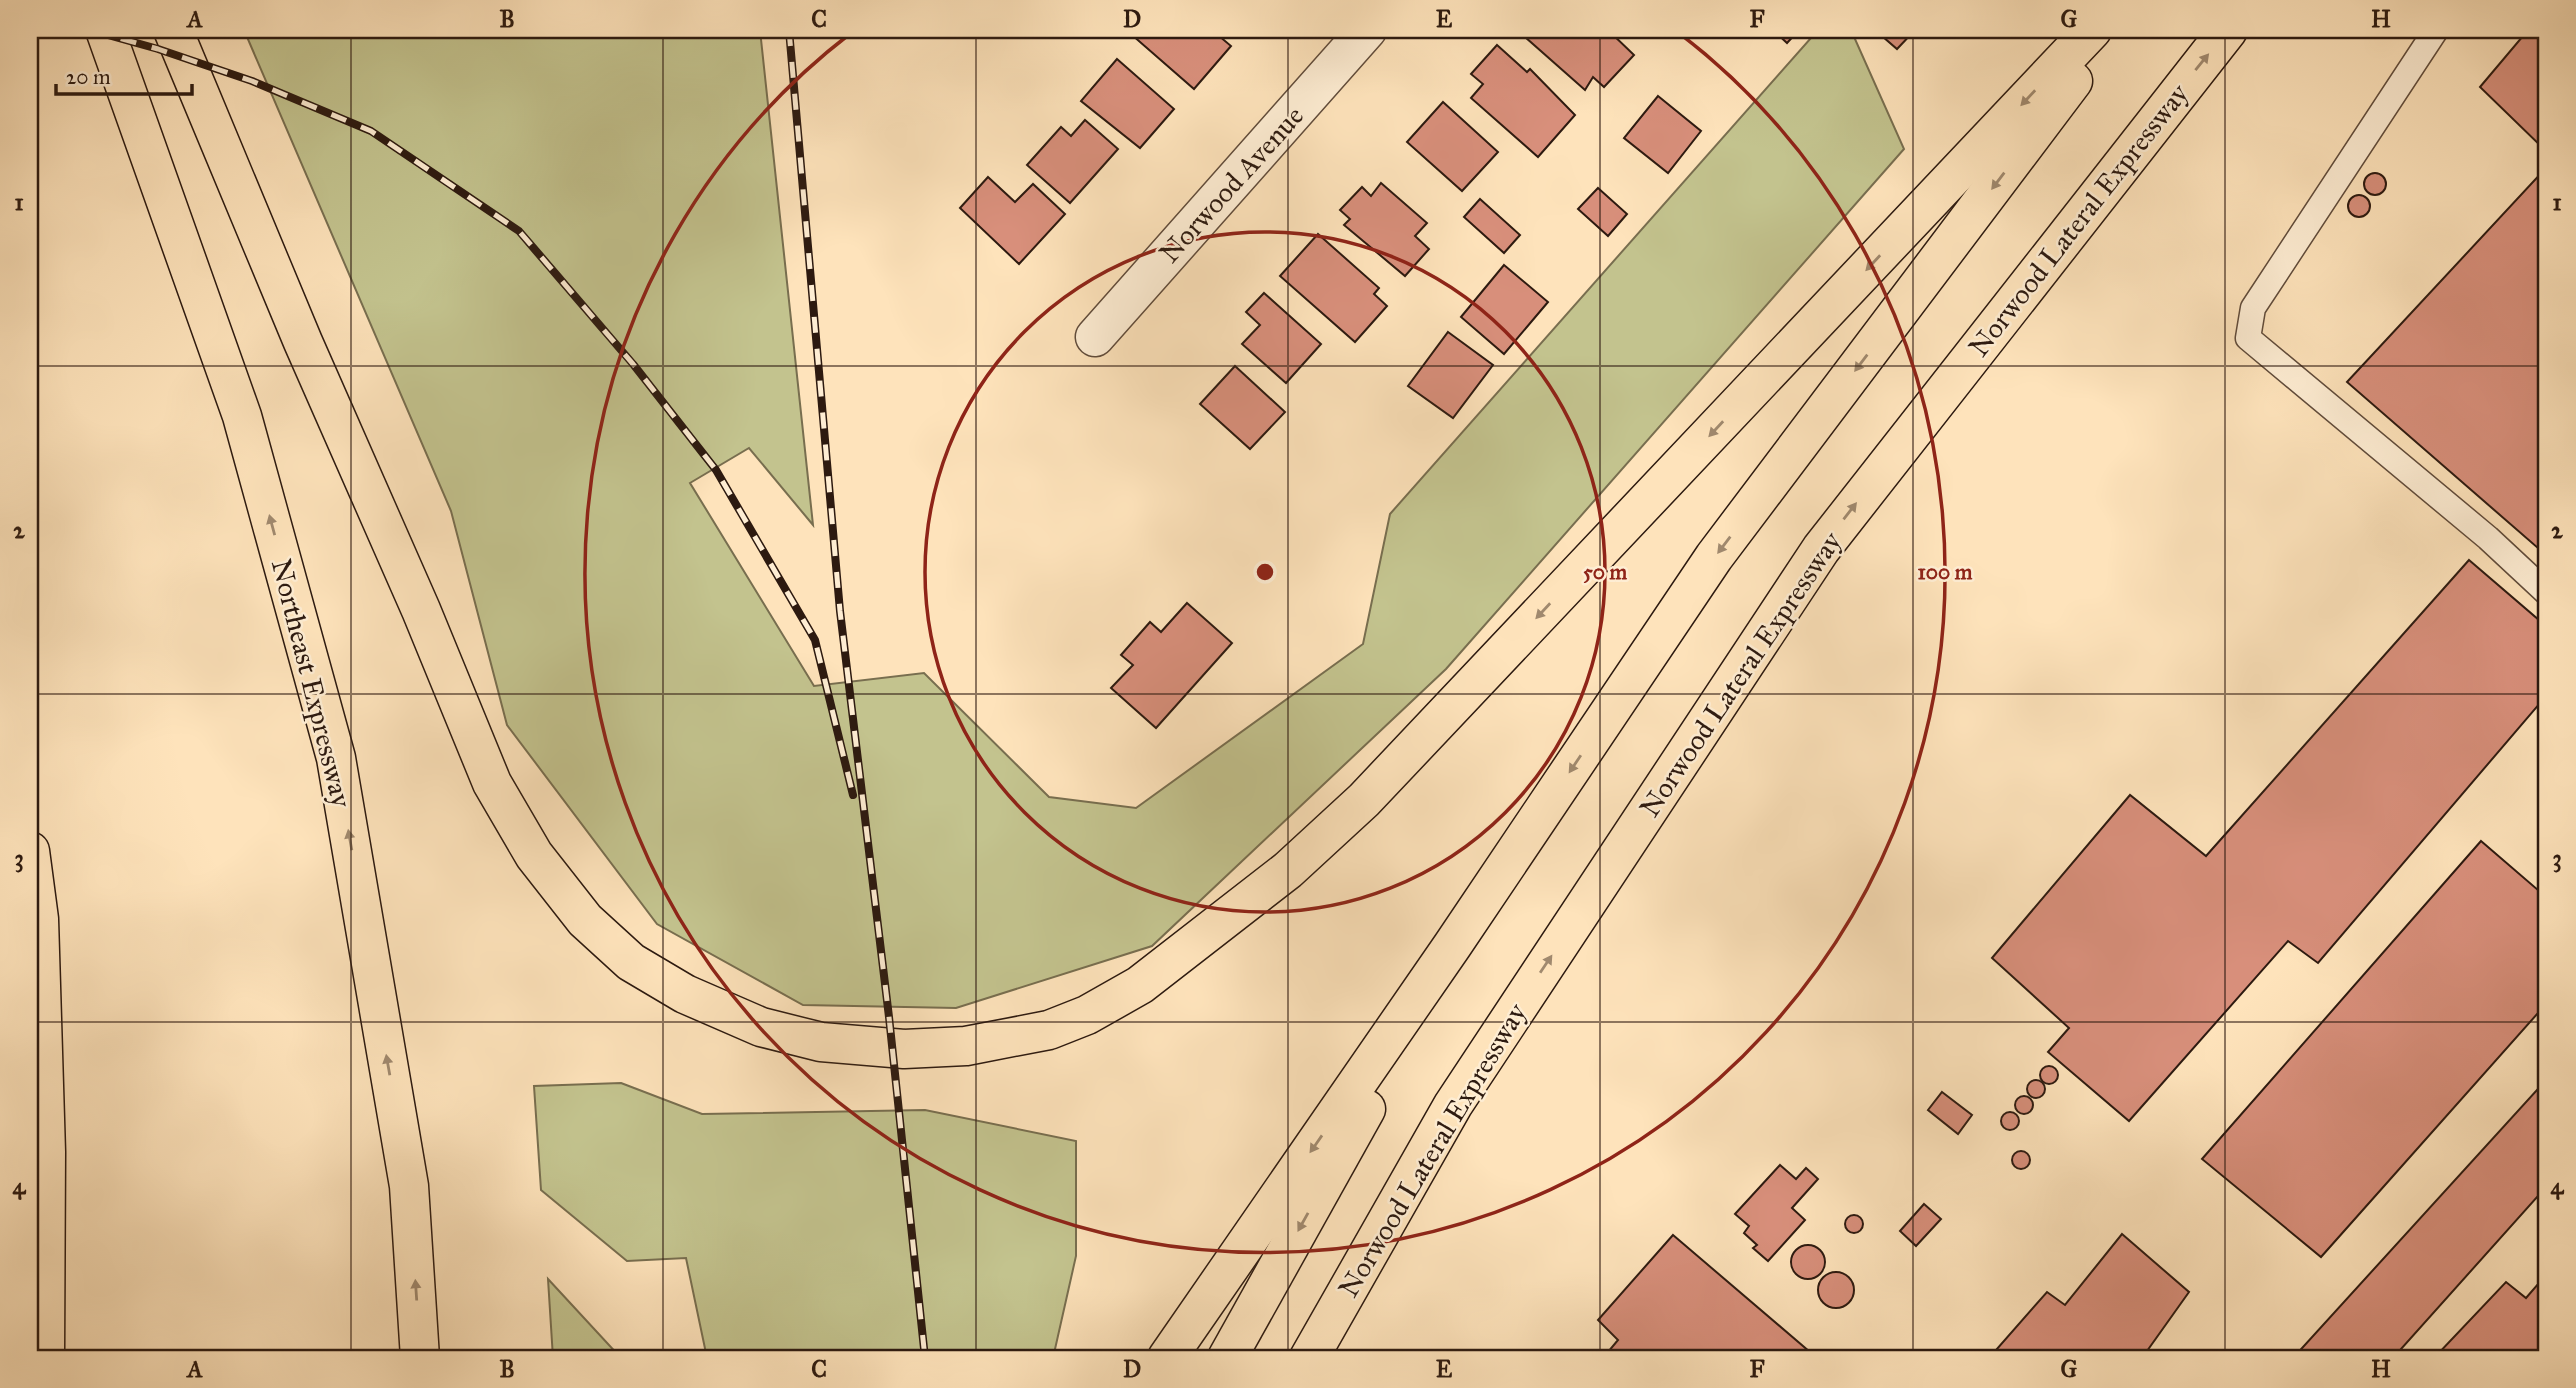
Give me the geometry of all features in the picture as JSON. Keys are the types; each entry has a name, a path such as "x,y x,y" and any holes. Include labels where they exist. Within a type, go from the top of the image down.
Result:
{"highway":[{"name":"Northeast Expressway","path":"105,30 242,416 336,758 409,1186 420,1358"},
{"path":"173,30 303,342 421,610 492,783 534,855 585,920 631,962 685,994 761,1027 821,1042 904,1049 966,1046 1049,1030 1087,1015 1140,985 1288,870 1364,800 2092,30"},
{"path":"1167,1358 1452,946 1714,557 2113,30"},
{"name":"Norwood Lateral Expressway","path":"1309,1358 1453,1105 1821,549 2228,30"},
{"path":"30,851 39,919 46,1152 45,1358"},
{"path":"1227,1358 1344,1149 1452,946"},
{"path":"30,1287 46,1253"}],"street":[{"name":"Norwood Avenue","path":"1095,337 1367,30"}],"lane":[{"path":"2436,30 2253,308 2248,338 2488,538 2546,592"}],"green space":[{"path":"244,30 760,30 813,525 749,448 690,483 814,686 924,673 1049,797 1136,808 1363,644 1390,514 1818,30 1851,30 1904,149 1446,669 1152,946 956,1008 803,1005 657,924 507,725 451,511"},
{"path":"621,1083 702,1114 925,1110 1076,1141 1076,1256 1053,1358 707,1358 686,1258 627,1261 541,1190 534,1086"},
{"path":"548,1279 621,1358 553,1358"}],"building":[{"path":"1137,30 1212,30 1231,46 1194,89 1132,35"},
{"path":"1517,30 1608,30 1634,55 1604,87 1593,77 1585,90"},
{"path":"1773,30 1799,30 1787,43"},
{"path":"1875,30 1915,30 1897,49"},
{"path":"2528,30 2546,30 2546,151 2480,87"},
{"path":"1497,45 1527,72 1530,69 1575,115 1538,157 1471,98 1483,84 1471,74"},
{"path":"1117,59 1174,109 1140,148 1081,101"},
{"path":"1658,96 1701,131 1668,173 1624,138"},
{"path":"1443,102 1498,152 1462,191 1407,142"},
{"path":"1085,120 1118,149 1070,203 1027,165 1061,127 1071,136"},
{"path":"2546,168 2546,555 2347,382"},
{"path":"2371,173 2379,173 2386,180 2386,188 2379,195 2371,195 2364,188 2364,180"},
{"path":"988,177 1015,202 1033,184 1065,214 1019,264 960,208"},
{"path":"1381,183 1427,223 1415,236 1429,249 1405,276 1344,225 1350,219 1340,210 1362,187 1371,196"},
{"path":"1598,188 1627,214 1608,236 1578,209"},
{"path":"2355,195 2363,195 2370,202 2370,210 2363,217 2355,217 2348,210 2348,202"},
{"path":"1480,199 1520,235 1504,253 1464,217"},
{"path":"1318,234 1379,288 1374,294 1387,306 1355,342 1280,276"},
{"path":"1504,265 1548,302 1504,354 1461,317"},
{"path":"1264,293 1321,344 1286,383 1242,344 1260,325 1246,312"},
{"path":"1448,332 1493,365 1453,418 1408,386"},
{"path":"1235,366 1285,412 1250,449 1200,404"},
{"path":"2469,560 2546,626 2546,696 2318,963 2288,941 2129,1121 2048,1052 2069,1028 1992,958 2130,795 2206,856"},
{"path":"1187,603 1232,643 1156,728 1111,688 1133,665 1121,655 1150,622 1161,632"},
{"path":"2481,841 2546,897 2546,1004 2321,1257 2202,1159"},
{"path":"2049,1066 2055,1069 2058,1075 2055,1081 2049,1084 2043,1081 2040,1075 2043,1069"},
{"path":"2036,1080 2042,1083 2045,1089 2042,1095 2036,1098 2030,1095 2027,1089 2030,1083"},
{"path":"2546,1080 2546,1187 2393,1358 2293,1358"},
{"path":"1942,1092 1972,1115 1958,1134 1928,1110"},
{"path":"2024,1096 2030,1099 2033,1105 2030,1111 2024,1114 2018,1111 2015,1105 2018,1099"},
{"path":"2010,1112 2016,1115 2019,1121 2016,1127 2010,1130 2004,1127 2001,1121 2004,1115"},
{"path":"2021,1151 2027,1154 2030,1160 2027,1166 2021,1169 2015,1166 2012,1160 2015,1154"},
{"path":"1780,1165 1796,1179 1806,1168 1818,1179 1792,1208 1805,1220 1768,1261 1753,1248 1757,1245 1744,1233 1749,1226 1735,1214"},
{"path":"1924,1204 1941,1219 1916,1246 1900,1231"},
{"path":"1854,1215 1860,1218 1863,1224 1860,1230 1854,1233 1848,1230 1845,1224 1848,1218"},
{"path":"2122,1234 2189,1292 2142,1358 1989,1358 2047,1292 2065,1305"},
{"path":"1673,1235 1817,1358 1603,1358 1618,1340 1598,1320"},
{"path":"1808,1245 1820,1250 1825,1262 1820,1274 1808,1279 1796,1274 1791,1262 1796,1250"},
{"path":"1836,1272 1849,1277 1854,1290 1849,1303 1836,1308 1823,1303 1818,1290 1823,1277"},
{"path":"2546,1275 2546,1358 2434,1358 2506,1282 2526,1298"}],"railway":[{"path":"90,30 158,49 252,81 371,131 519,231 633,364 716,470 815,640 853,795"},
{"path":"789,30 840,611 889,1017 925,1358"}]}
